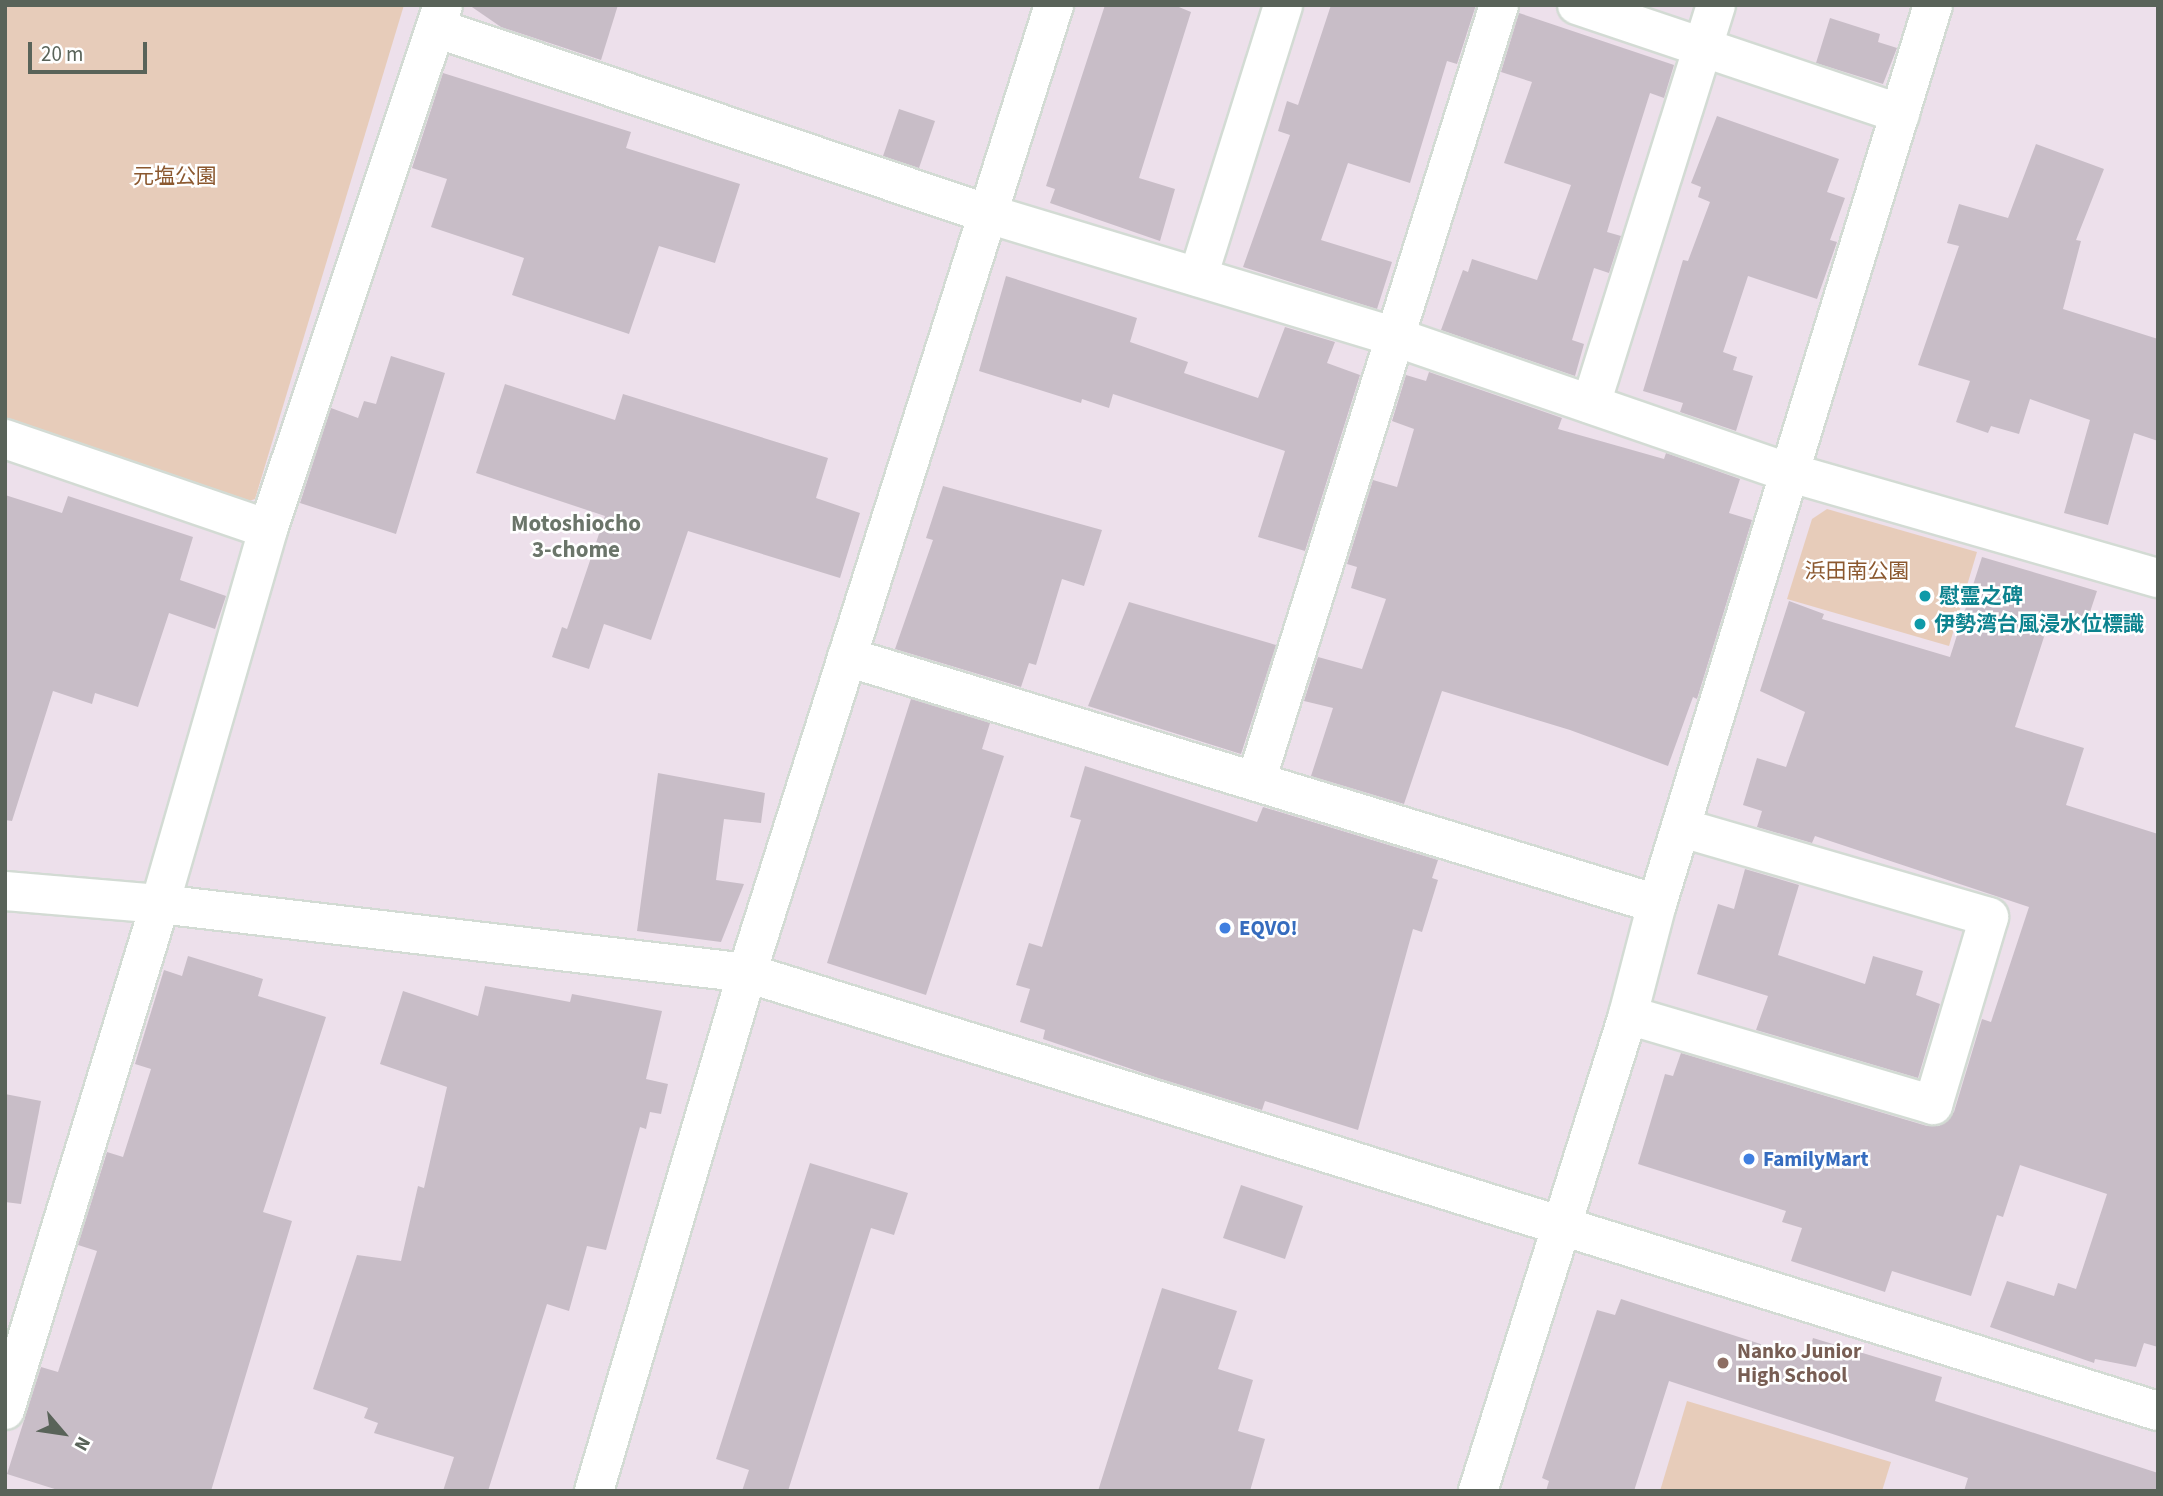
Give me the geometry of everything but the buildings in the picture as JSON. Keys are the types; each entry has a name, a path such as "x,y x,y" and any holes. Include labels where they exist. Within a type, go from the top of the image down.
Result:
{"street":[{"path":"594,1491 747,973 985,213 1054,5"},
{"path":"1198,276 1283,5"},
{"path":"1256,781 1499,5"},
{"path":"1577,5 1900,114"},
{"path":"1591,404 1716,5"},
{"path":"1478,1491 1559,1226 1628,1015 1657,904 1933,5"},
{"path":"5,1410 160,904 268,529 440,17 985,213 1395,337 1791,472 2158,578"},
{"path":"5,439 268,529"},
{"path":"847,657 1657,904"},
{"path":"1628,1015 1933,1105 1989,917 1682,828"},
{"path":"5,891 160,904 747,973 2158,1411"}],"green space":[{"name":"元塩公園","path":"5,5 404,5 255,499 235,506 5,427"},
{"name":"浜田南公園","path":"1827,509 1977,552 1949,646 1787,599 1812,519"},
{"path":"1687,1401 1891,1462 1882,1491 1660,1491"}],"place":[{"name":"慰霊之碑","path":"1925,596"},
{"name":"伊勢湾台風浸水位標識","path":"1920,624"},
{"name":"EQVO!","path":"1225,928"},
{"name":"FamilyMart","path":"1749,1159"},
{"name":"Nanko Junior High School","path":"1723,1363"}],"district":[{"name":"Motoshiocho 3-chome","path":"576,537"}]}
